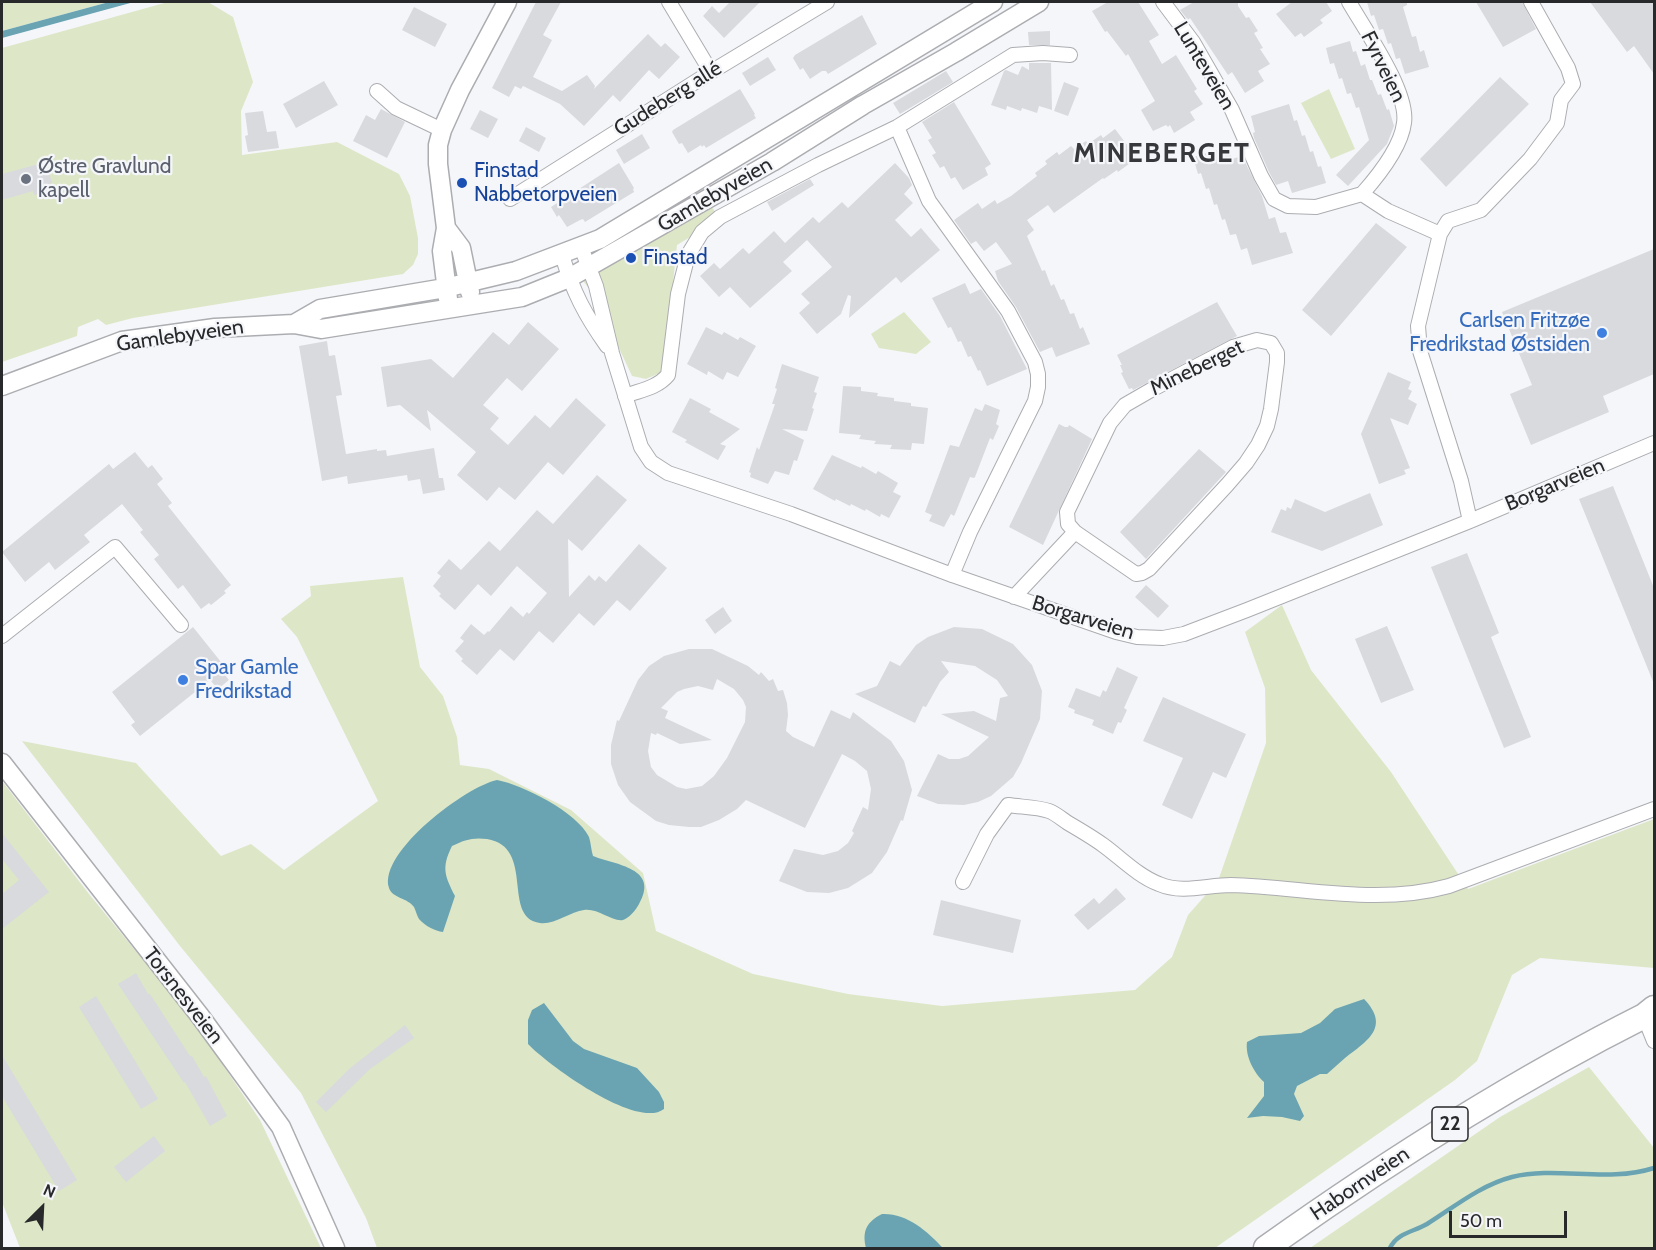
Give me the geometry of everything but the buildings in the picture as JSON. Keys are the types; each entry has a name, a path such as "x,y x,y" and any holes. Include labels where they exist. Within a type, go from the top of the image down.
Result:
{"highway":[{"name":"Habornveien","path":"1266,1248 1372,1175 1494,1097 1549,1065 1651,1012"}],"street":[{"path":"450,310 445,288 442,251 446,228 438,164 438,145 442,130 460,90 507,2"},
{"path":"669,2 711,72"},
{"name":"Gudeberg allé","path":"510,199 827,2"},
{"name":"Gamlebyveien","path":"294,324 320,309 445,288 516,271 581,247 617,230 993,2"},
{"name":"Gamlebyveien","path":"2,386 122,341 215,328 294,324 321,329 522,297 569,278 772,162 863,105 1039,2"},
{"name":"Lunteveien","path":"1163,2 1193,42 1232,110 1261,176 1274,199 1288,206 1316,207 1362,194"},
{"name":"Fyrveien","path":"1349,2 1396,85 1405,115 1402,131 1382,170 1362,194"},
{"path":"1470,521 1458,472 1420,351 1418,326 1440,234 1448,221 1481,210 1530,159 1557,123 1561,100 1573,84 1569,68 1531,2"},
{"path":"625,396 653,386 668,375 678,294 688,255 702,232 720,217 818,165 897,127 1013,55 1043,53 1070,55"},
{"path":"377,91 396,108 442,130"},
{"path":"897,127 929,201 1008,312 1035,362 1038,374 1035,401 970,532 952,575"},
{"path":"1362,194 1388,211 1440,234"},
{"path":"446,228 461,248 474,305"},
{"name":"Borgarveien","path":"581,247 598,294 612,353 641,447 651,462 668,473 791,514 1014,597 1137,637 1163,638 1184,634 1470,521 1654,443"},
{"name":"Borgarveien","path":"562,255 585,316 612,353"},
{"name":"Mineberget","path":"1257,340 1271,344 1276,352 1277,362 1271,409 1267,426 1258,445 1227,485 1149,569 1136,574 1075,532 1067,520 1067,512 1110,423 1125,405 1233,347 1257,340"},
{"path":"1014,597 1075,532"},
{"path":"2,636 115,547 181,625"},
{"name":"Torsnesveien","path":"2,763 200,1016 281,1127 335,1248"},
{"path":"963,882 987,834 1008,805 1049,811 1101,843 1160,885 1189,889 1231,885 1331,894 1373,895 1430,892 1654,809"},
{"path":"1651,1012 1654,1041"}],"green space":[{"path":"2,2 109,2 2,31"},
{"path":"168,2 208,2 233,17 253,82 241,111 242,155 337,142 399,174 410,196 418,238 418,254 413,265 403,274 133,318 106,325 98,319 78,327 77,336 2,362 2,48"},
{"path":"1329,89 1355,149 1331,159 1301,103"},
{"path":"712,207 717,215 705,228 677,245 665,359 660,373 646,379 632,376 594,295 583,281"},
{"path":"904,312 931,342 916,354 879,348 871,334"},
{"path":"403,577 420,667 443,696 457,737 460,765 489,769 571,810 643,873 656,931 753,974 848,994 942,1006 1135,990 1172,957 1188,915 1218,881 1266,743 1265,688 1245,632 1282,605 1311,670 1391,772 1468,889 1654,819 1654,968 1540,958 1512,975 1477,1061 1455,1080 1215,1248 377,1248 366,1218 301,1093 180,946 22,741 136,763 221,856 251,844 284,870 378,801 297,637 281,619 311,596 310,586"},
{"path":"2,781 89,894 194,1022 260,1120 321,1248 20,1248 2,1202"},
{"path":"1589,1067 1654,1148 1654,1248 1310,1248 1500,1117"}],"water":[{"path":"109,2 134,2 2,38 2,31"},
{"path":"497,780 521,788 561,809 583,828 589,837 593,856 623,866 640,875 644,883 644,892 639,904 628,918 619,920 584,910 545,923 529,918 522,909 515,868 510,855 502,845 482,838 452,846 446,860 446,872 455,896 443,932 424,924 411,904 391,891 389,873 397,857 410,840 447,807 466,794"},
{"path":"1364,999 1376,1018 1373,1033 1327,1074 1320,1074 1297,1086 1294,1094 1304,1116 1300,1121 1282,1117 1247,1118 1264,1096 1264,1082 1251,1064 1247,1053 1247,1042 1259,1036 1301,1033 1320,1023 1335,1009"},
{"path":"544,1003 573,1041 584,1049 637,1068 659,1092 664,1102 664,1109 651,1113 634,1111 614,1103 593,1092 538,1054 528,1044 528,1020 532,1010"},
{"path":"882,1214 900,1216 916,1224 943,1248 866,1248 865,1232 872,1220"}],"waterway":[{"path":"1390,1248 1401,1236 1427,1224 1489,1185 1512,1177 1547,1173 1618,1174 1654,1168"}],"place":[{"name":"Østre Gravlund kapell","path":"26,179"},
{"name":"Finstad Nabbetorpveien","path":"462,183"},
{"name":"Finstad","path":"631,258"},
{"name":"Carlsen Fritzøe Fredrikstad Østsiden","path":"1602,333"},
{"name":"Spar Gamle Fredrikstad","path":"183,680"}],"district":[{"name":"MINEBERGET","path":"1162,154"}]}
